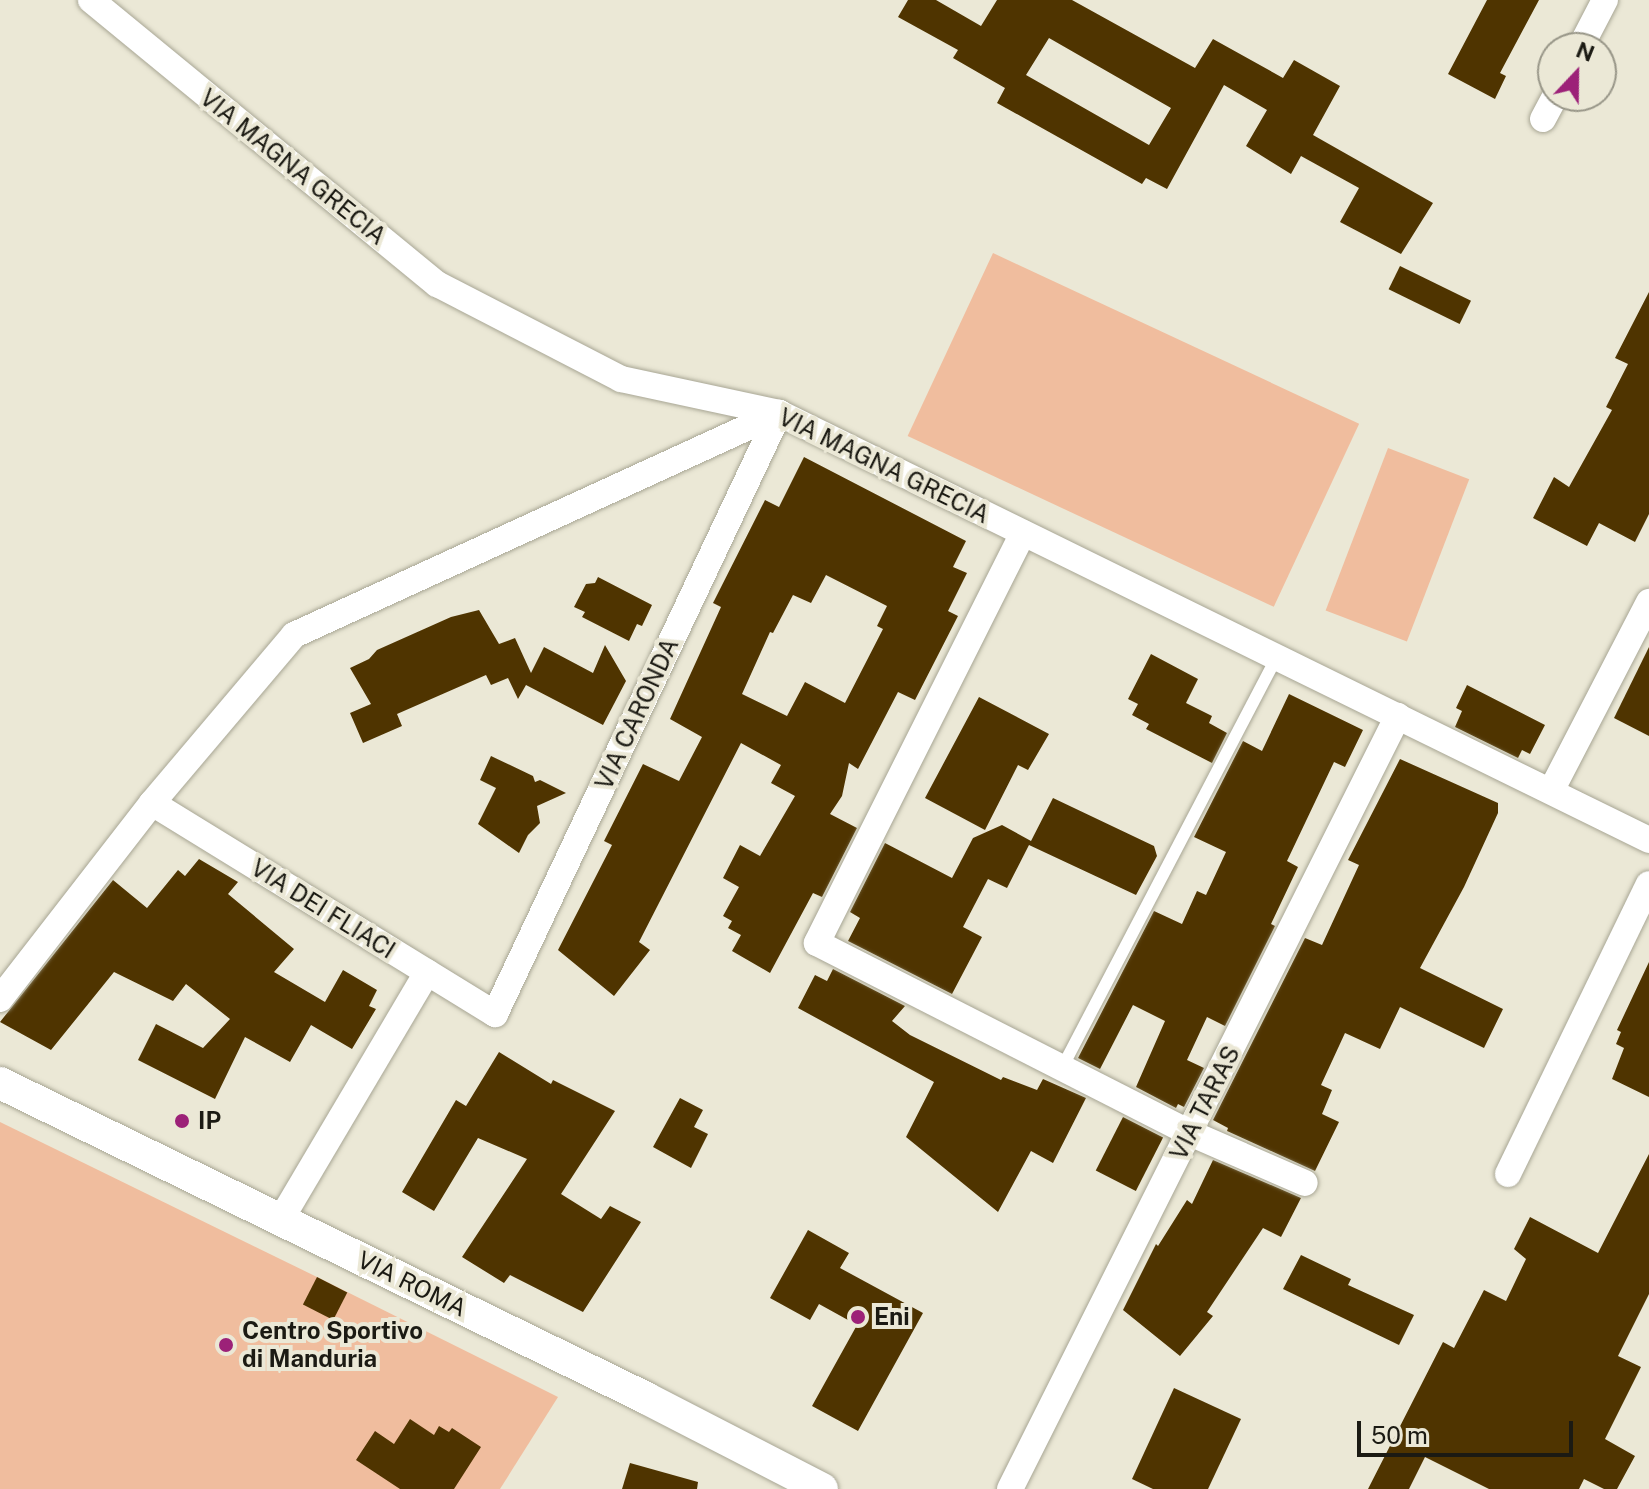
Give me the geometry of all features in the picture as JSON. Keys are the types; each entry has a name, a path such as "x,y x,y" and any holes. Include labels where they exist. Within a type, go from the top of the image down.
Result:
{"street":[{"name":"VIA MAGNA GRECIA","path":"91,0 437,284 621,379 779,413 1649,840"},
{"path":"1588,32 1605,0"},
{"path":"0,999 152,803 294,635 779,413"},
{"name":"VIA CARONDA","path":"495,1014 779,413"},
{"path":"1023,533 817,943 1190,1133 1305,1183"},
{"path":"1551,791 1649,602"},
{"name":"VIA TARAS","path":"1010,1489 1398,716"},
{"name":"VIA DEI FLIACI","path":"152,803 495,1014"},
{"path":"1508,1174 1649,884"},
{"path":"280,1221 427,972"},
{"name":"VIA ROMA","path":"0,1083 646,1398 822,1489"}],"lane":[{"path":"1063,1066 1277,657"}],"shaded area":[{"path":"993,253 1359,424 1274,607 908,436"},
{"path":"1388,448 1469,479 1407,642 1326,610"},
{"name":"Centro Sportivo di Manduria","path":"0,1122 558,1397 500,1489 0,1489"}],"building":[{"path":"908,0 936,0 981,26 997,0 1072,0 1195,68 1213,39 1283,78 1294,60 1340,86 1313,135 1433,203 1401,254 1340,222 1359,188 1301,156 1291,174 1246,146 1267,110 1224,85 1167,189 1146,178 1142,184 997,103 1005,88 953,58 958,50 898,17","holes":["1049,38 1171,108 1149,145 1026,75"]},
{"path":"1487,0 1539,0 1500,73 1506,76 1495,99 1448,74"},
{"path":"1400,266 1471,301 1460,324 1389,289"},
{"path":"1649,292 1649,514 1635,542 1599,523 1587,546 1533,518 1554,477 1569,487 1612,410 1606,407 1628,364 1615,358"},
{"path":"804,457 966,541 953,567 967,573 948,611 958,616 915,700 898,692 858,769 849,763 842,796 830,814 857,828 822,897 813,893 770,973 732,951 741,935 728,928 732,921 723,916 739,887 723,878 740,845 760,856 795,796 771,783 781,765 741,743 639,942 650,950 614,996 558,950 612,845 604,841 643,764 679,781 702,737 670,719 721,607 713,603 765,500 779,507","holes":["826,575 887,606 877,626 883,629 845,703 805,682 787,716 742,694 770,632 773,633 793,595 811,603"]},
{"path":"598,577 652,605 642,626 637,624 629,641 582,617 585,612 574,607 586,584 595,583"},
{"path":"479,610 499,644 515,638 531,673 544,647 593,673 605,645 626,681 603,725 526,685 518,699 508,678 491,685 486,675 397,714 402,726 363,743 350,713 371,704 350,668 369,659 377,650 451,617"},
{"path":"1649,647 1649,736 1614,718"},
{"path":"1151,654 1198,679 1186,703 1212,716 1209,723 1227,733 1212,763 1146,729 1149,724 1132,715 1138,704 1128,699"},
{"path":"1467,685 1545,725 1530,754 1522,750 1518,758 1455,727 1462,711 1456,708"},
{"path":"1289,694 1363,730 1345,767 1334,762 1287,861 1298,867 1271,924 1275,926 1225,1026 1207,1017 1187,1060 1204,1068 1184,1107 1178,1104 1176,1108 1136,1087 1165,1021 1133,1005 1100,1069 1078,1058 1154,911 1182,924 1197,891 1206,895 1226,852 1194,837 1243,741 1262,751"},
{"path":"979,697 1049,734 1028,770 1018,765 985,830 925,798"},
{"path":"491,756 533,776 535,782 540,780 566,793 537,806 540,823 528,835 519,853 478,824 496,788 480,780"},
{"path":"1400,759 1498,803 1498,813 1464,887 1420,968 1503,1009 1484,1048 1400,1007 1380,1049 1345,1033 1321,1085 1332,1090 1322,1114 1339,1122 1315,1171 1227,1131 1228,1128 1213,1120 1305,938 1322,945 1359,865 1348,860"},
{"path":"1053,798 1154,846 1157,856 1136,895 1029,845 1007,888 988,879 963,927 982,937 952,994 848,941 860,918 850,912 885,843 952,878 973,838 1002,825 1031,841"},
{"path":"199,859 238,882 228,894 294,949 274,972 325,1002 343,970 377,990 369,1006 376,1009 352,1049 311,1025 290,1062 245,1037 215,1099 138,1060 156,1024 203,1048 230,1019 186,984 173,1001 114,972 51,1050 0,1022 113,880 147,908 178,870 185,876"},
{"path":"1649,962 1649,1097 1612,1079 1624,1048 1616,1044 1621,1032 1617,1030"},
{"path":"833,969 905,1006 892,1021 910,1035 1001,1080 1003,1077 1037,1090 1043,1079 1086,1098 1053,1163 1031,1151 998,1212 906,1137 934,1082 798,1008 815,975 827,981"},
{"path":"499,1052 551,1084 553,1080 615,1111 561,1194 601,1219 610,1206 641,1222 583,1312 510,1275 504,1283 462,1257 527,1159 478,1138 434,1211 402,1192 456,1100 466,1106"},
{"path":"680,1098 703,1110 694,1127 708,1134 691,1168 653,1147"},
{"path":"1123,1117 1163,1137 1136,1191 1096,1170"},
{"path":"1649,1154 1649,1294 1618,1356 1641,1367 1605,1439 1635,1456 1617,1489 1604,1489 1584,1479 1579,1489 1489,1489 1425,1457 1409,1489 1368,1489 1443,1342 1454,1348 1484,1290 1506,1301 1526,1259 1514,1249 1530,1217 1598,1253"},
{"path":"1213,1160 1301,1198 1281,1237 1263,1228 1207,1312 1213,1316 1180,1356 1123,1310 1156,1244 1158,1246 1187,1200 1192,1204"},
{"path":"808,1230 849,1253 840,1268 923,1313 858,1431 812,1406 857,1325 819,1304 810,1320 770,1298"},
{"path":"1301,1255 1351,1279 1348,1285 1414,1315 1399,1345 1283,1289"},
{"path":"317,1277 347,1292 333,1320 303,1305"},
{"path":"1174,1388 1241,1419 1208,1489 1153,1489 1132,1479"},
{"path":"410,1419 434,1435 439,1426 449,1432 452,1428 481,1447 454,1489 400,1489 356,1460 375,1431 394,1444"},
{"path":"630,1463 698,1482 697,1489 622,1489"}],"place":[{"name":"IP","path":"182,1121"},
{"name":"Eni","path":"858,1317"},
{"name":"Centro Sportivo di Manduria","path":"226,1345"}]}
